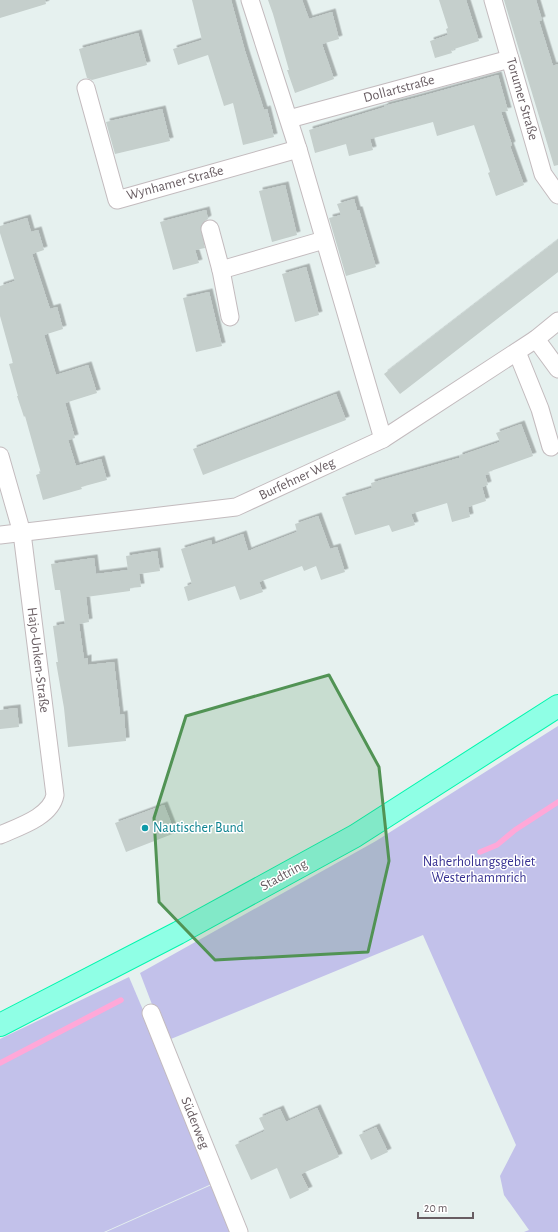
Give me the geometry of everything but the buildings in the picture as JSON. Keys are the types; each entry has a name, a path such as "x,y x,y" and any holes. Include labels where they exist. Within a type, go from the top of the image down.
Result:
{"highway":[{"name":"Stadtring","path":"0,1025 178,933 355,836 558,706"}],"street":[{"path":"250,0 289,119 383,439"},
{"name":"Torumer Straße","path":"493,0 543,174 558,195"},
{"name":"Dollartstraße","path":"289,119 510,59"},
{"name":"Wynhamer Straße","path":"86,88 116,200 298,149"},
{"path":"210,229 221,270 230,317"},
{"path":"221,270 324,240"},
{"name":"Burfehner Weg","path":"0,535 236,507 383,439 517,352 558,321"},
{"path":"536,339 558,370"},
{"path":"517,352 540,409 551,447"},
{"name":"Hajo-Unken-Straße","path":"0,456 22,533 55,795 54,802 36,819 0,835"},
{"name":"Süderweg","path":"152,1013 239,1232"}],"highlighted area":[{"path":"329,675 379,767 389,861 368,952 215,960 159,902 154,818 186,716"}],"green space":[{"name":"Naherholungsgebiet Westerhammrich","path":"558,726 558,1232 524,1232 529,1230 504,1195 500,1176 516,1145 423,935 166,1041 140,973 376,841"},
{"path":"129,977 216,1182 104,1232 0,1232 0,1039"},
{"path":"216,1183 236,1232 106,1232"}],"waterway":[{"path":"480,852 497,845 515,830 558,802"},
{"path":"0,1063 121,1000"}],"place":[{"name":"Nautischer Bund","path":"145,828"}]}
